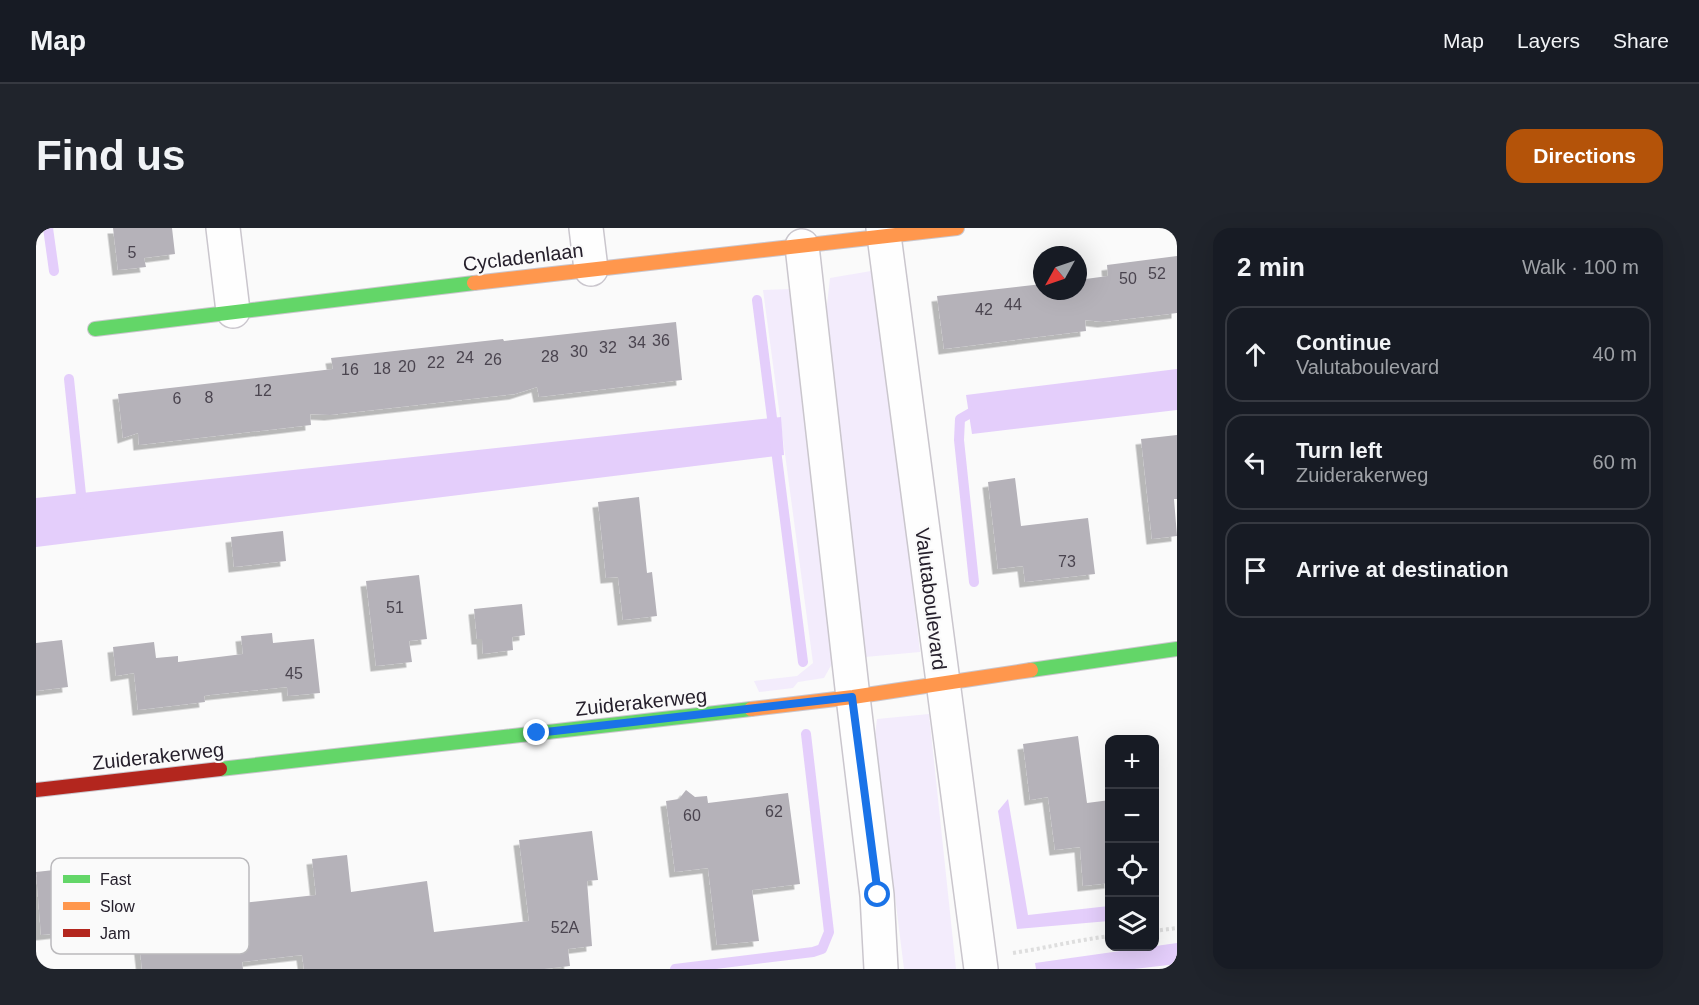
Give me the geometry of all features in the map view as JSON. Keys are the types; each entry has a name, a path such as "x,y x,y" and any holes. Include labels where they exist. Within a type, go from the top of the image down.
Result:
{"street":[{"path":"223,228 233,311"},
{"path":"586,228 591,269"},
{"name":"Cycladenlaan","path":"95,329 591,269 794,247 884,232 957,228"},
{"name":"Valutaboulevard","path":"884,232 980,964"},
{"path":"794,247 878,895 881,969"},
{"name":"Zuiderakerweg","path":"36,790 852,697 1177,649"}],"path":[{"path":"1159,930 1177,928"},
{"path":"980,964 1071,941 1105,937"}],"shaded area":[{"path":"871,271 877,285 920,652 865,657 826,314 830,278"},
{"path":"790,289 833,662 824,678 798,682 793,688 759,692 754,681 797,676 813,663 763,290"},
{"path":"1177,369 1177,410 972,434 966,395"},
{"path":"781,417 784,455 36,547 36,498"},
{"path":"929,714 956,969 904,969 875,735 877,719"},
{"path":"1008,799 1028,915 1105,906 1105,921 1017,929 998,811"},
{"path":"1177,943 1177,964 1134,969 1036,969 1035,963 1120,951 1159,951 1159,946"}],"building":[{"path":"113,228 172,228 175,254 144,258 146,267 118,270"},
{"path":"1177,256 1177,313 1103,322 1085,320 1086,331 944,349 937,296 1033,285 1033,300 1087,300 1087,279 1108,276 1107,265"},
{"path":"676,322 682,380 539,397 537,387 515,394 330,415 310,414 311,425 139,445 138,433 123,438 118,394 333,369 331,358"},
{"path":"1177,435 1177,499 1174,499 1177,536 1152,539 1141,439"},
{"path":"1015,478 1021,526 1088,518 1095,574 1025,582 1023,566 998,569 988,482"},
{"path":"639,497 647,573 652,572 657,616 623,620 618,577 606,578 598,502"},
{"path":"283,531 286,561 234,567 231,537"},
{"path":"419,575 427,639 409,641 412,662 376,666 366,581"},
{"path":"522,604 525,635 512,637 513,650 483,654 482,639 477,639 474,609"},
{"path":"272,633 273,643 314,639 320,693 288,696 287,687 210,695 204,696 205,702 138,710 134,673 116,676 113,647 154,642 156,658 178,656 178,662 243,654 241,636"},
{"path":"62,640 68,687 36,691 36,643"},
{"path":"1078,736 1087,803 1105,801 1105,884 1083,886 1080,847 1055,850 1048,797 1030,800 1023,744"},
{"path":"686,790 695,797 707,796 708,803 788,793 800,884 752,890 759,941 717,945 708,868 675,872 666,801 679,799"},
{"path":"592,831 598,880 587,881 592,946 568,949 570,966 544,969 304,969 302,955 242,962 243,969 142,969 140,954 249,954 249,902 316,895 312,859 347,855 351,892 427,881 434,932 529,921 519,840"},
{"path":"51,870 51,934 41,935 36,872"}],"waterway":[{"path":"48,228 54,271"},
{"path":"757,300 803,662"},
{"path":"69,379 82,504"},
{"path":"974,582 959,440 960,419 980,410"},
{"path":"675,969 822,949 829,932 806,734"}],"traffic: fast":[{"path":"95,329 474,283"},
{"path":"1031,670 1177,649"},
{"path":"220,769 751,709"}],"traffic: slow":[{"path":"474,283 957,228"},
{"path":"751,709 853,697 1031,670"}],"traffic: jam":[{"path":"36,790 220,769"}],"route":[{"path":"537,733 852,697 878,895"}]}
